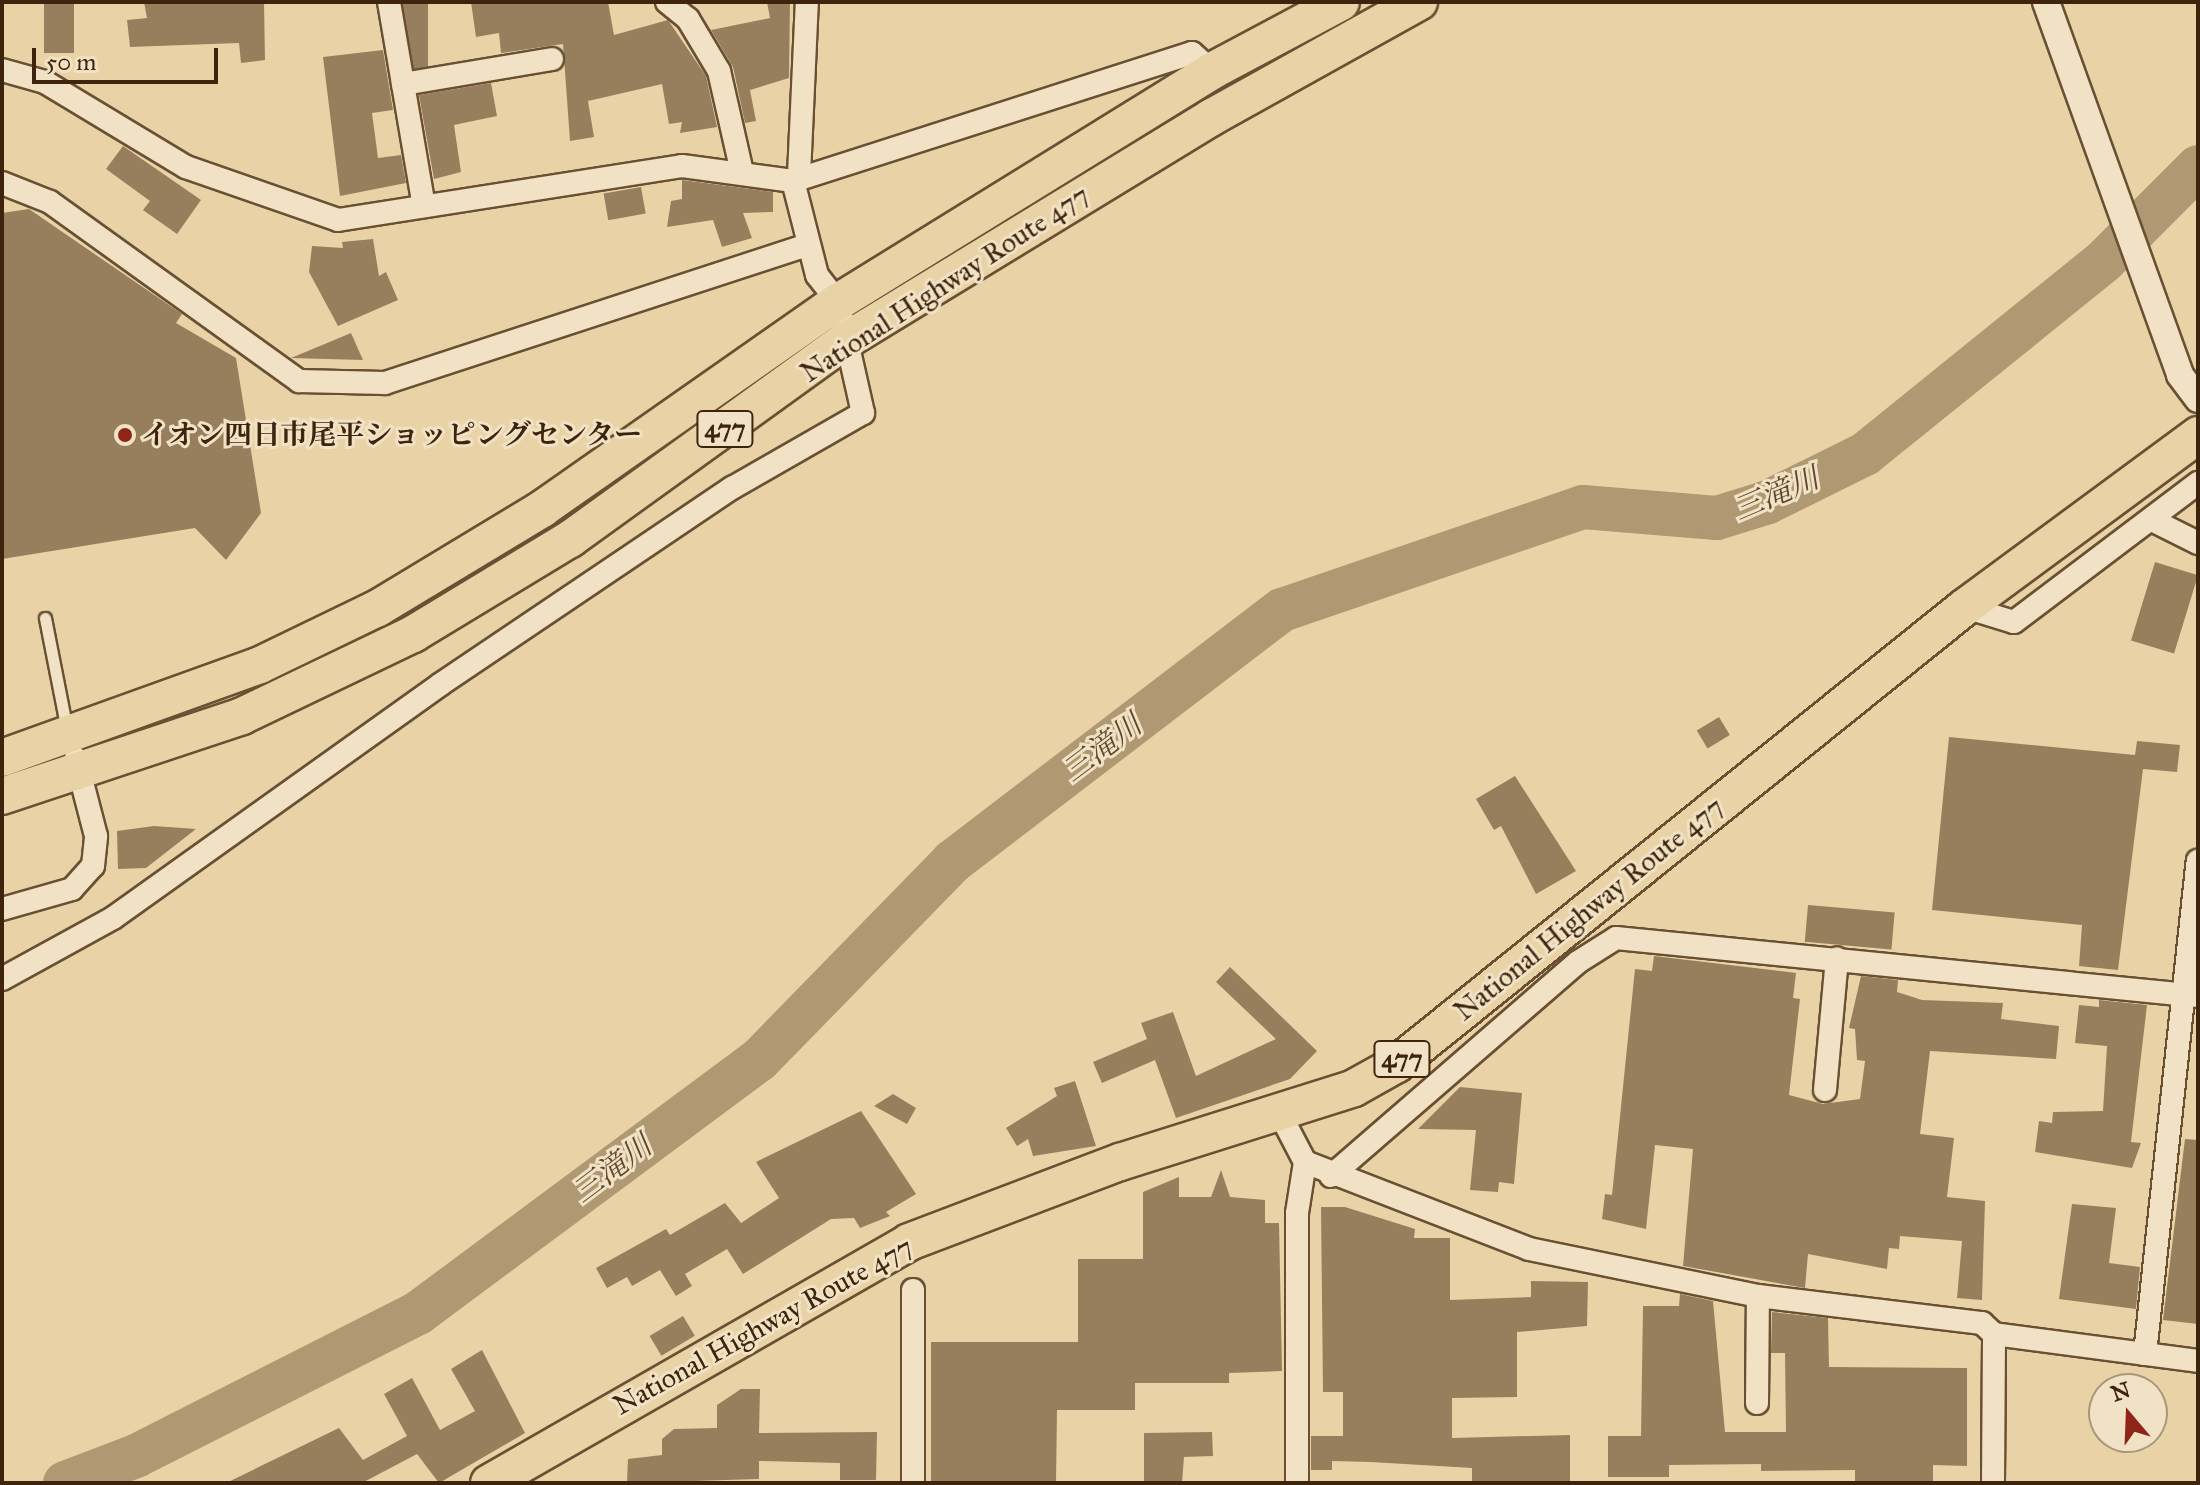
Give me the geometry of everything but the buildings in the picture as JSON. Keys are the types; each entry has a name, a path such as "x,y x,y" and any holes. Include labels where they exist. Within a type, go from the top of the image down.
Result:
{"highway":[{"name":"National Highway Route 477","path":"2,796 75,755 378,608 542,509 838,302 1212,71 1341,2"},
{"name":"National Highway Route 477","path":"2,758 75,755 242,716 413,634 570,539 845,341 1212,117 1419,2"},
{"name":"National Highway Route 477","path":"489,1483 909,1242 1120,1162 1280,1114 1397,1064 1965,607 2198,435"}],"street":[{"path":"389,2 424,206"},
{"path":"667,2 688,19 719,71 741,168"},
{"path":"2,979 113,918 441,684 732,488 863,413 838,302 817,275 808,245 796,178 807,2"},
{"path":"2046,2 2180,375 2198,399"},
{"path":"2,70 45,82 186,167 320,217 424,206 682,166 741,168 796,178 1192,53 1212,71"},
{"path":"403,84 552,59"},
{"path":"2,183 50,202 299,381 385,383 808,245"},
{"path":"1965,607 2014,622 2154,521 2198,483"},
{"path":"2154,521 2198,543"},
{"path":"2,909 72,889 93,866 96,836 75,755"},
{"path":"2145,1354 2191,995 2198,861"},
{"path":"1331,1176 1578,962 1616,938 2191,995"},
{"path":"1825,1090 1837,959"},
{"path":"1280,1114 1305,1162 1331,1176 1529,1249 1758,1296 1982,1323 1994,1334 2198,1361"},
{"path":"1297,1483 1297,1213 1305,1162"},
{"path":"913,1290 913,1483"},
{"path":"1757,1403 1758,1296"},
{"path":"1993,1483 1994,1334"}],"lane":[{"path":"45,618 54,690 75,755"}],"waterway":[{"name":"三滝川","path":"65,1483 136,1456 418,1313 759,1060 952,862 1282,610 1583,507 1717,518 1768,502 1865,454 2104,261 2198,167"}],"place":[{"name":"イオン四日市尾平ショッピングセンター","path":"125,435"}]}
